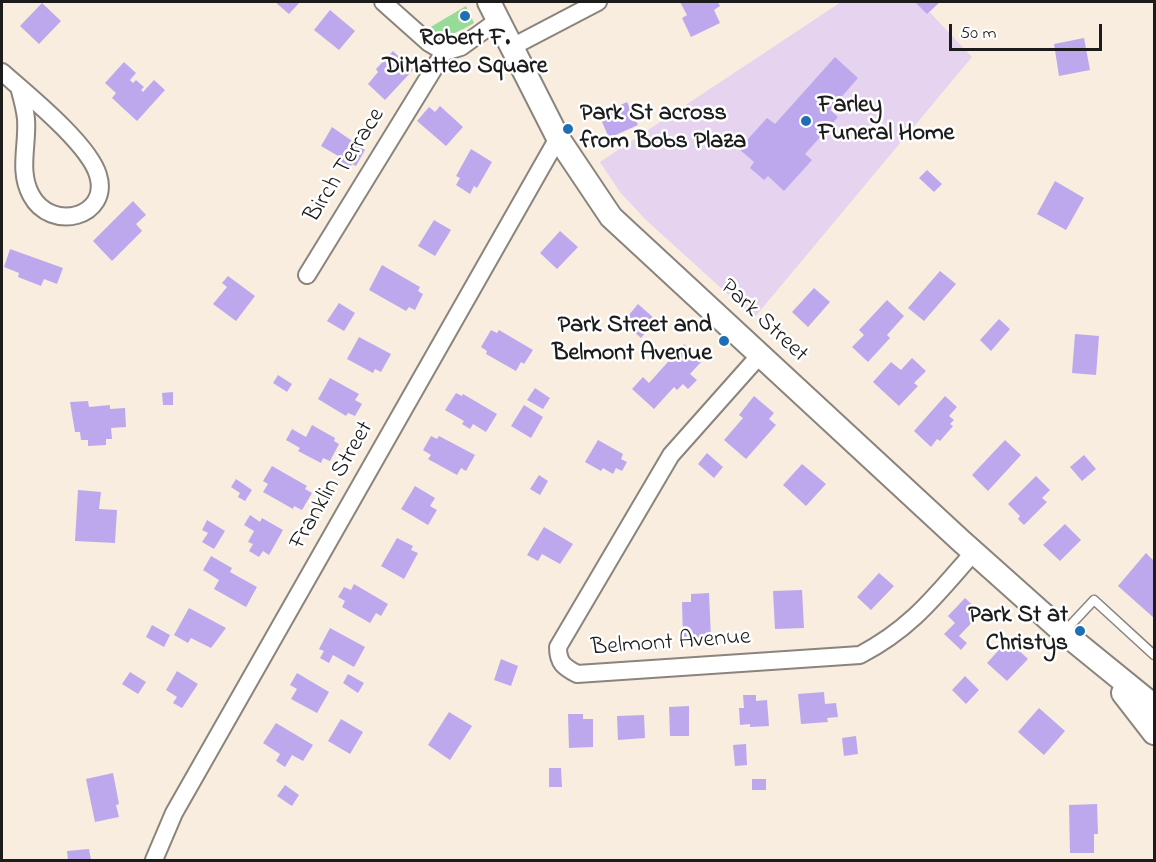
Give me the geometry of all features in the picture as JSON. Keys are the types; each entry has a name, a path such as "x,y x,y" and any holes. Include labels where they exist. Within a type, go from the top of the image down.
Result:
{"main road":[{"name":"Park Street","path":"493,11 558,138 611,218 974,552 1064,632 1150,698"},
{"name":"Park Street","path":"1064,632 1124,694 1155,733"}],"street":[{"path":"383,2 429,43 444,52 461,47 493,11"},
{"path":"510,48 598,2"},
{"name":"Birch Terrace","path":"307,275 444,52"},
{"path":"2,72 19,87 85,152 98,173 100,183 95,202 79,216 57,217 47,213 31,196 25,178 26,120 19,87"},
{"name":"Franklin Street","path":"154,861 174,813 558,138"},
{"name":"Belmont Avenue","path":"759,356 671,455 558,647 558,658 563,666 577,674 860,655 891,639 918,616 974,552"}],"lane":[{"path":"1064,632 1094,600 1155,655"}],"shaded area":[{"path":"841,2 920,2 972,57 754,318 646,220 620,192 600,162"}],"green space":[{"path":"466,6 474,23 446,35 429,28"}],"building":[{"path":"275,2 300,2 289,14"},
{"path":"680,2 718,2 720,6 714,10 720,23 691,37 682,18 687,15"},
{"path":"915,2 940,2 927,14"},
{"path":"42,3 61,21 39,44 20,26"},
{"path":"330,10 355,31 339,50 314,30"},
{"path":"1084,38 1090,70 1059,76 1054,44"},
{"path":"393,51 413,70 385,100 368,84 378,72 376,69"},
{"name":"Farley Funeral Home","path":"835,57 858,78 830,110 838,117 805,154 812,160 784,191 768,176 764,180 750,168 754,162 739,149 767,118 775,124"},
{"path":"124,62 136,73 130,80 133,83 136,80 144,87 141,90 143,92 154,80 165,90 137,121 112,98 116,93 105,83"},
{"path":"627,102 638,125 609,138 599,115"},
{"path":"440,106 463,127 446,146 417,121 429,107 435,112"},
{"path":"332,127 365,150 356,166 352,164 348,171 336,163 340,157 321,146"},
{"path":"471,149 492,162 477,188 474,186 470,194 456,185 460,178 456,176"},
{"path":"927,170 942,184 934,192 919,178"},
{"path":"1055,181 1084,198 1066,230 1037,214"},
{"path":"133,201 146,215 136,224 142,231 112,261 93,241"},
{"path":"434,220 451,230 435,256 418,246"},
{"path":"560,231 578,247 557,269 540,253"},
{"path":"10,249 63,268 57,284 44,279 41,286 18,277 19,273 4,267"},
{"path":"382,265 420,287 418,291 423,294 415,310 409,307 406,311 369,290"},
{"path":"940,271 956,284 924,321 908,308"},
{"path":"228,276 255,296 236,321 213,304 227,287 222,283"},
{"path":"814,288 830,302 808,327 792,312"},
{"path":"887,300 904,316 887,335 890,338 868,362 852,347 864,335 859,330"},
{"path":"339,303 355,313 344,331 327,321"},
{"path":"638,304 656,320 641,338 623,322"},
{"path":"999,319 1010,329 991,351 980,340"},
{"path":"491,330 497,333 499,330 533,350 524,364 521,362 516,371 486,354 487,351 481,347"},
{"path":"1075,334 1099,336 1096,375 1072,373"},
{"path":"359,337 391,354 381,372 375,369 373,373 347,359"},
{"path":"684,344 702,361 690,374 697,380 688,389 683,384 677,390 674,387 654,409 632,389 643,377 649,383"},
{"path":"912,358 926,371 914,383 918,386 899,406 873,382 891,362 901,370"},
{"path":"278,375 292,384 287,392 273,383"},
{"path":"330,378 359,394 355,400 362,404 355,416 348,413 346,416 318,399"},
{"path":"535,388 550,398 543,409 527,400"},
{"path":"173,392 173,405 163,405 162,393"},
{"path":"456,393 462,396 463,394 497,414 486,432 473,424 470,429 462,424 464,421 445,410"},
{"path":"754,396 774,413 769,419 776,425 746,459 724,440 743,418 739,415"},
{"path":"945,396 957,407 949,416 954,420 950,424 953,426 940,441 937,439 931,447 914,431"},
{"path":"88,401 89,407 110,405 110,409 125,408 126,427 111,428 112,439 106,439 106,445 88,446 88,440 81,440 80,432 75,432 70,402"},
{"path":"524,405 543,417 531,438 511,426"},
{"path":"312,425 335,438 334,441 339,444 330,461 323,458 321,463 298,451 300,448 286,440 292,429 306,437"},
{"path":"431,436 437,439 439,436 475,455 466,471 461,468 457,475 428,459 431,455 423,450"},
{"path":"598,440 623,454 621,459 627,462 622,471 616,468 613,474 603,468 601,471 585,462"},
{"path":"1005,440 1021,455 988,491 972,475"},
{"path":"707,453 723,467 714,478 698,464"},
{"path":"1084,455 1096,469 1082,481 1070,467"},
{"path":"802,464 826,484 806,506 783,485"},
{"path":"272,466 307,486 305,489 312,493 302,510 294,506 293,509 263,492 268,484 263,481"},
{"path":"539,475 548,481 540,495 530,489"},
{"path":"1036,476 1050,490 1042,498 1047,502 1024,525 1018,519 1020,516 1008,504"},
{"path":"236,479 252,490 245,501 238,497 240,493 231,487"},
{"path":"415,486 435,498 430,506 437,510 428,525 401,509"},
{"path":"78,490 101,492 99,509 117,510 115,543 75,541"},
{"path":"250,515 260,522 262,518 283,530 269,555 263,551 259,557 249,551 253,544 248,542 254,531 244,525"},
{"path":"207,520 225,531 214,549 202,542 208,533 202,530"},
{"path":"1065,524 1081,540 1060,561 1043,545"},
{"path":"544,527 573,544 560,564 542,554 538,561 527,555"},
{"path":"397,538 413,546 411,550 418,553 404,579 381,566"},
{"path":"1146,553 1154,561 1154,618 1118,586"},
{"path":"211,556 232,568 230,572 257,587 246,607 214,589 219,580 203,570"},
{"path":"879,573 894,586 871,610 857,597"},
{"path":"354,584 388,604 381,616 376,613 370,623 342,607 345,601 338,597 344,587 351,590"},
{"path":"802,590 804,628 775,629 773,591"},
{"path":"709,593 711,638 683,639 682,602 691,602 691,594"},
{"path":"965,598 981,613 959,636 967,643 961,650 944,634 955,623 948,616"},
{"path":"189,608 226,628 211,648 191,638 188,643 174,635"},
{"path":"152,625 170,635 164,647 146,637"},
{"path":"330,628 365,647 354,667 333,655 329,663 320,658 324,651 319,649"},
{"path":"1008,640 1028,659 1007,681 987,663"},
{"path":"501,659 518,666 511,686 494,680"},
{"path":"177,671 198,684 182,708 173,703 177,697 166,690"},
{"path":"130,672 146,682 138,694 122,684"},
{"path":"297,673 329,692 317,713 291,699 297,689 290,685"},
{"path":"348,674 364,683 358,693 343,683"},
{"path":"965,676 979,690 966,704 952,690"},
{"path":"824,692 825,704 836,703 838,717 827,718 828,722 801,724 798,694"},
{"path":"743,695 756,695 756,701 767,700 769,726 740,725 739,708 744,708"},
{"path":"689,706 689,736 670,736 669,707"},
{"path":"1039,708 1065,731 1044,755 1018,732"},
{"path":"449,712 472,726 450,760 428,745"},
{"path":"568,714 583,714 583,719 593,719 593,747 569,748"},
{"path":"644,715 645,738 618,740 617,716"},
{"path":"341,719 363,732 350,754 328,741"},
{"path":"276,723 313,745 303,761 292,755 285,767 276,761 280,754 263,743"},
{"path":"856,736 858,754 844,756 842,738"},
{"path":"746,744 747,765 735,766 733,745"},
{"path":"549,768 561,768 562,787 549,787"},
{"path":"113,773 119,817 95,822 86,779"},
{"path":"752,779 766,779 766,790 752,790"},
{"path":"285,785 299,795 292,806 277,796"},
{"path":"1097,804 1098,834 1094,834 1094,853 1070,853 1069,805"},
{"path":"89,849 91,860 68,860 67,851"}],"place":[{"name":"Robert F. DiMatteo Square","path":"465,16"},
{"name":"Farley Funeral Home","path":"806,121"},
{"name":"Park St across from Bobs Plaza","path":"568,129"},
{"name":"Park Street and Belmont Avenue","path":"724,341"},
{"name":"Park St at Christys","path":"1080,631"}]}
